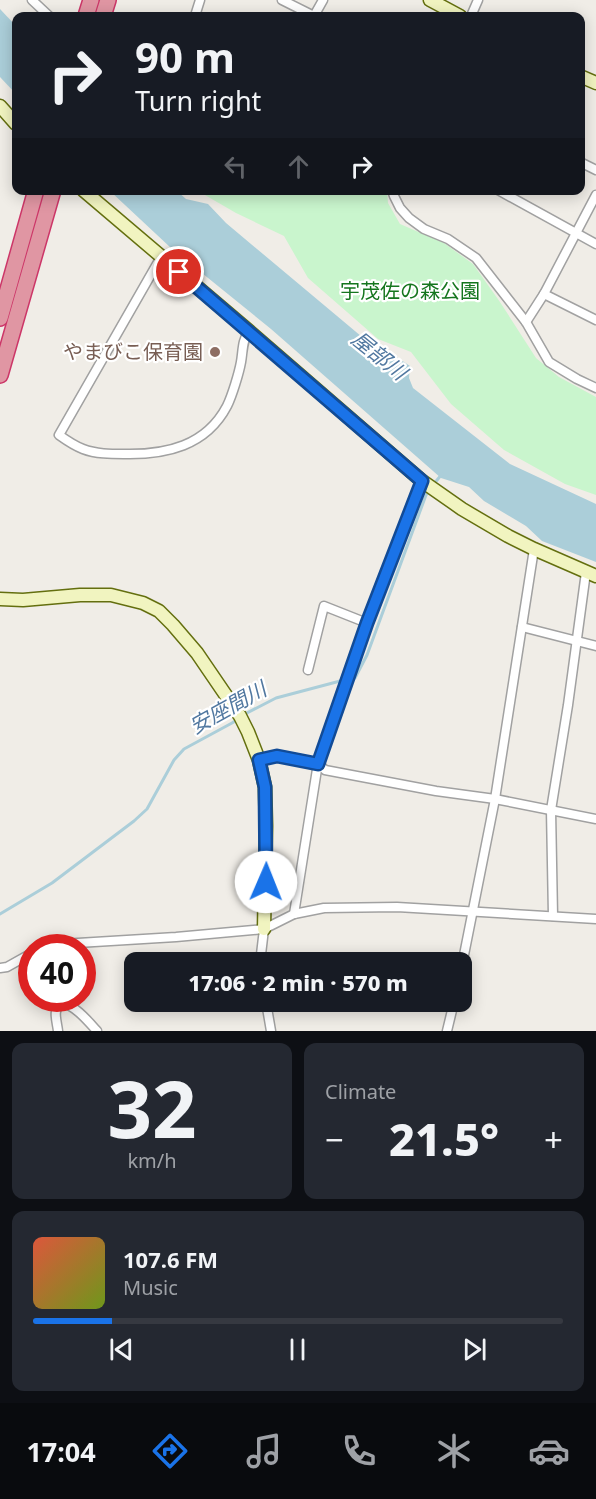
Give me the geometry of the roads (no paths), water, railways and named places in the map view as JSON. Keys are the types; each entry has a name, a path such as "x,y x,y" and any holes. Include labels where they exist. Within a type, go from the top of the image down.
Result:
{"highway":[{"path":"0,318 35,195"},
{"path":"0,375 52,195"}],"street":[{"path":"32,0 45,12"},
{"path":"282,0 306,12"},
{"path":"430,0 452,12"},
{"path":"0,106 12,120"},
{"path":"89,195 422,481 462,509 534,549 591,574 577,640 551,810 553,916"},
{"path":"394,195 400,208 423,229 448,239 476,258 526,322 549,362 596,388"},
{"path":"507,195 596,244"},
{"path":"526,322 544,294 596,195"},
{"path":"161,257 59,435 82,449 108,454 139,455 161,453 198,439 213,426 227,406 240,363 244,338 249,331"},
{"path":"544,294 596,320"},
{"path":"294,914 318,764 367,623 422,481"},
{"path":"465,952 495,800 534,549"},
{"path":"0,599 24,600 111,595 143,603 159,611 197,653 240,716 259,760 265,787 264,929 261,952"},
{"path":"308,670 324,606 367,623"},
{"path":"522,627 596,646"},
{"path":"259,760 277,756 318,764 325,770 596,819"},
{"path":"96,942 264,929 294,914 324,908 397,907 596,919"},
{"path":"0,968 7,967 18,960"},
{"path":"58,1031 55,1011 57,1005 66,1003 97,1031"},
{"path":"268,1012 271,1031"},
{"path":"447,1031 452,1012"}],"water":[{"path":"0,9 12,22 12,90 0,77"},
{"name":"屋部川","path":"114,195 182,195 186,199 208,204 226,223 380,352 392,354 410,366 409,378 413,388 510,464 596,504 596,562 542,541 526,526 484,501 469,487 441,478 271,329 171,248"}],"waterway":[{"name":"安座間川","path":"433,485 442,474"},
{"name":"安座間川","path":"351,679 355,678 367,655 429,491"},
{"name":"安座間川","path":"243,715 276,698 344,680"},
{"name":"安座間川","path":"0,914 52,883 134,821 147,809 174,760 184,749 238,719"}],"place":[{"name":"やまびこ保育園","path":"215,352"}],"park label":[{"name":"宇茂佐の森公園","path":"410,291"}]}
